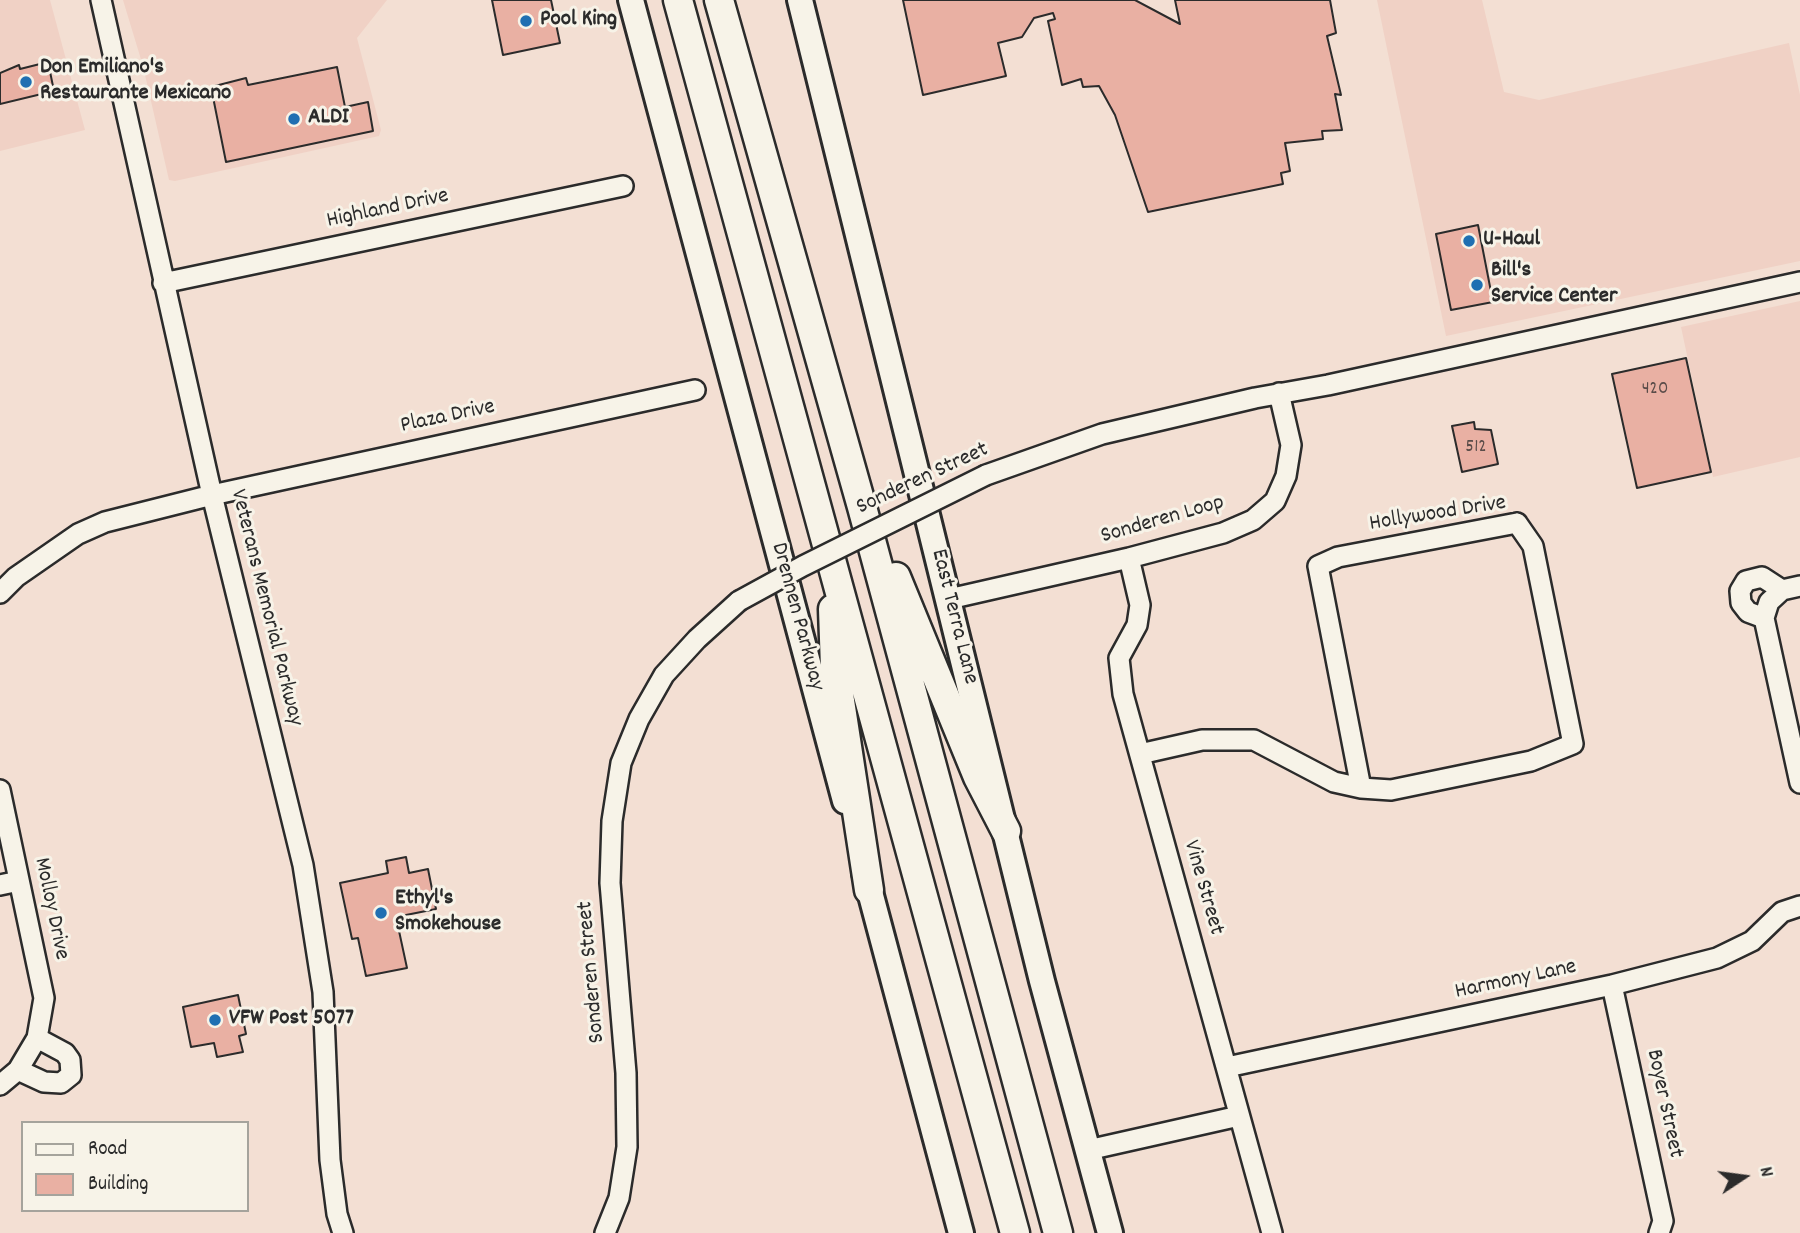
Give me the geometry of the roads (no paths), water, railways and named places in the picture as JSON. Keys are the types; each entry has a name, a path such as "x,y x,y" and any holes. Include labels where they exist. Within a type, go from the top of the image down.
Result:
{"highway":[{"path":"678,0 1015,1233"},
{"path":"719,0 862,507 1058,1233"},
{"path":"862,507 894,570 978,777 1006,831"},
{"path":"832,564 835,668 869,890"}],"main road":[{"name":"Drennen Parkway","path":"631,0 961,1233"},
{"name":"East Terra Lane","path":"800,0 1006,831 1110,1233"}],"street":[{"name":"Veterans Memorial Parkway","path":"101,0 212,495 303,865 323,992 333,1187 343,1233"},
{"name":"Highland Drive","path":"163,283 623,186"},
{"name":"Sonderen Street","path":"604,1233 619,1198 627,1147 626,1073 610,883 612,821 621,763 639,719 664,676 697,639 739,601 868,532 986,475 1102,435 1279,393 1800,282"},
{"name":"Plaza Drive","path":"212,495 695,390"},
{"name":"Sonderen Loop","path":"949,599 1129,558 1223,533 1253,520 1275,501 1286,476 1291,445 1279,393"},
{"path":"0,593 16,577 78,534 105,522 212,495"},
{"name":"Hollywood Drive","path":"1140,754 1202,740 1254,740 1334,782 1361,788 1391,790 1531,761 1573,744 1533,546 1517,523 1338,557 1318,566 1361,788"},
{"name":"Vine Street","path":"1129,558 1140,605 1137,625 1119,658 1123,694 1272,1233"},
{"path":"1763,618 1748,612 1741,603 1740,591 1746,581 1762,577 1791,588"},
{"path":"1791,588 1769,602 1763,618 1800,783"},
{"name":"Molloy Drive","path":"0,790 9,883 44,998 37,1038 18,1070 0,1085"},
{"name":"Harmony Lane","path":"1227,1067 1612,985 1717,958 1752,941 1782,912 1800,906"},
{"name":"Boyer Street","path":"1612,985 1663,1221 1659,1233"},
{"path":"18,1070 44,1082 61,1083 71,1075 70,1060 65,1052 37,1038"},
{"path":"1088,1150 1238,1116"}],"place":[{"name":"Pool King","path":"526,21"},
{"name":"Don Emiliano's Restaurante Mexicano","path":"26,82"},
{"name":"ALDI","path":"294,119"},
{"name":"U-Haul","path":"1469,241"},
{"name":"Bill's Service Center","path":"1477,285"},
{"name":"Ethyl's Smokehouse","path":"381,913"},
{"name":"VFW Post 5077","path":"215,1020"}]}
